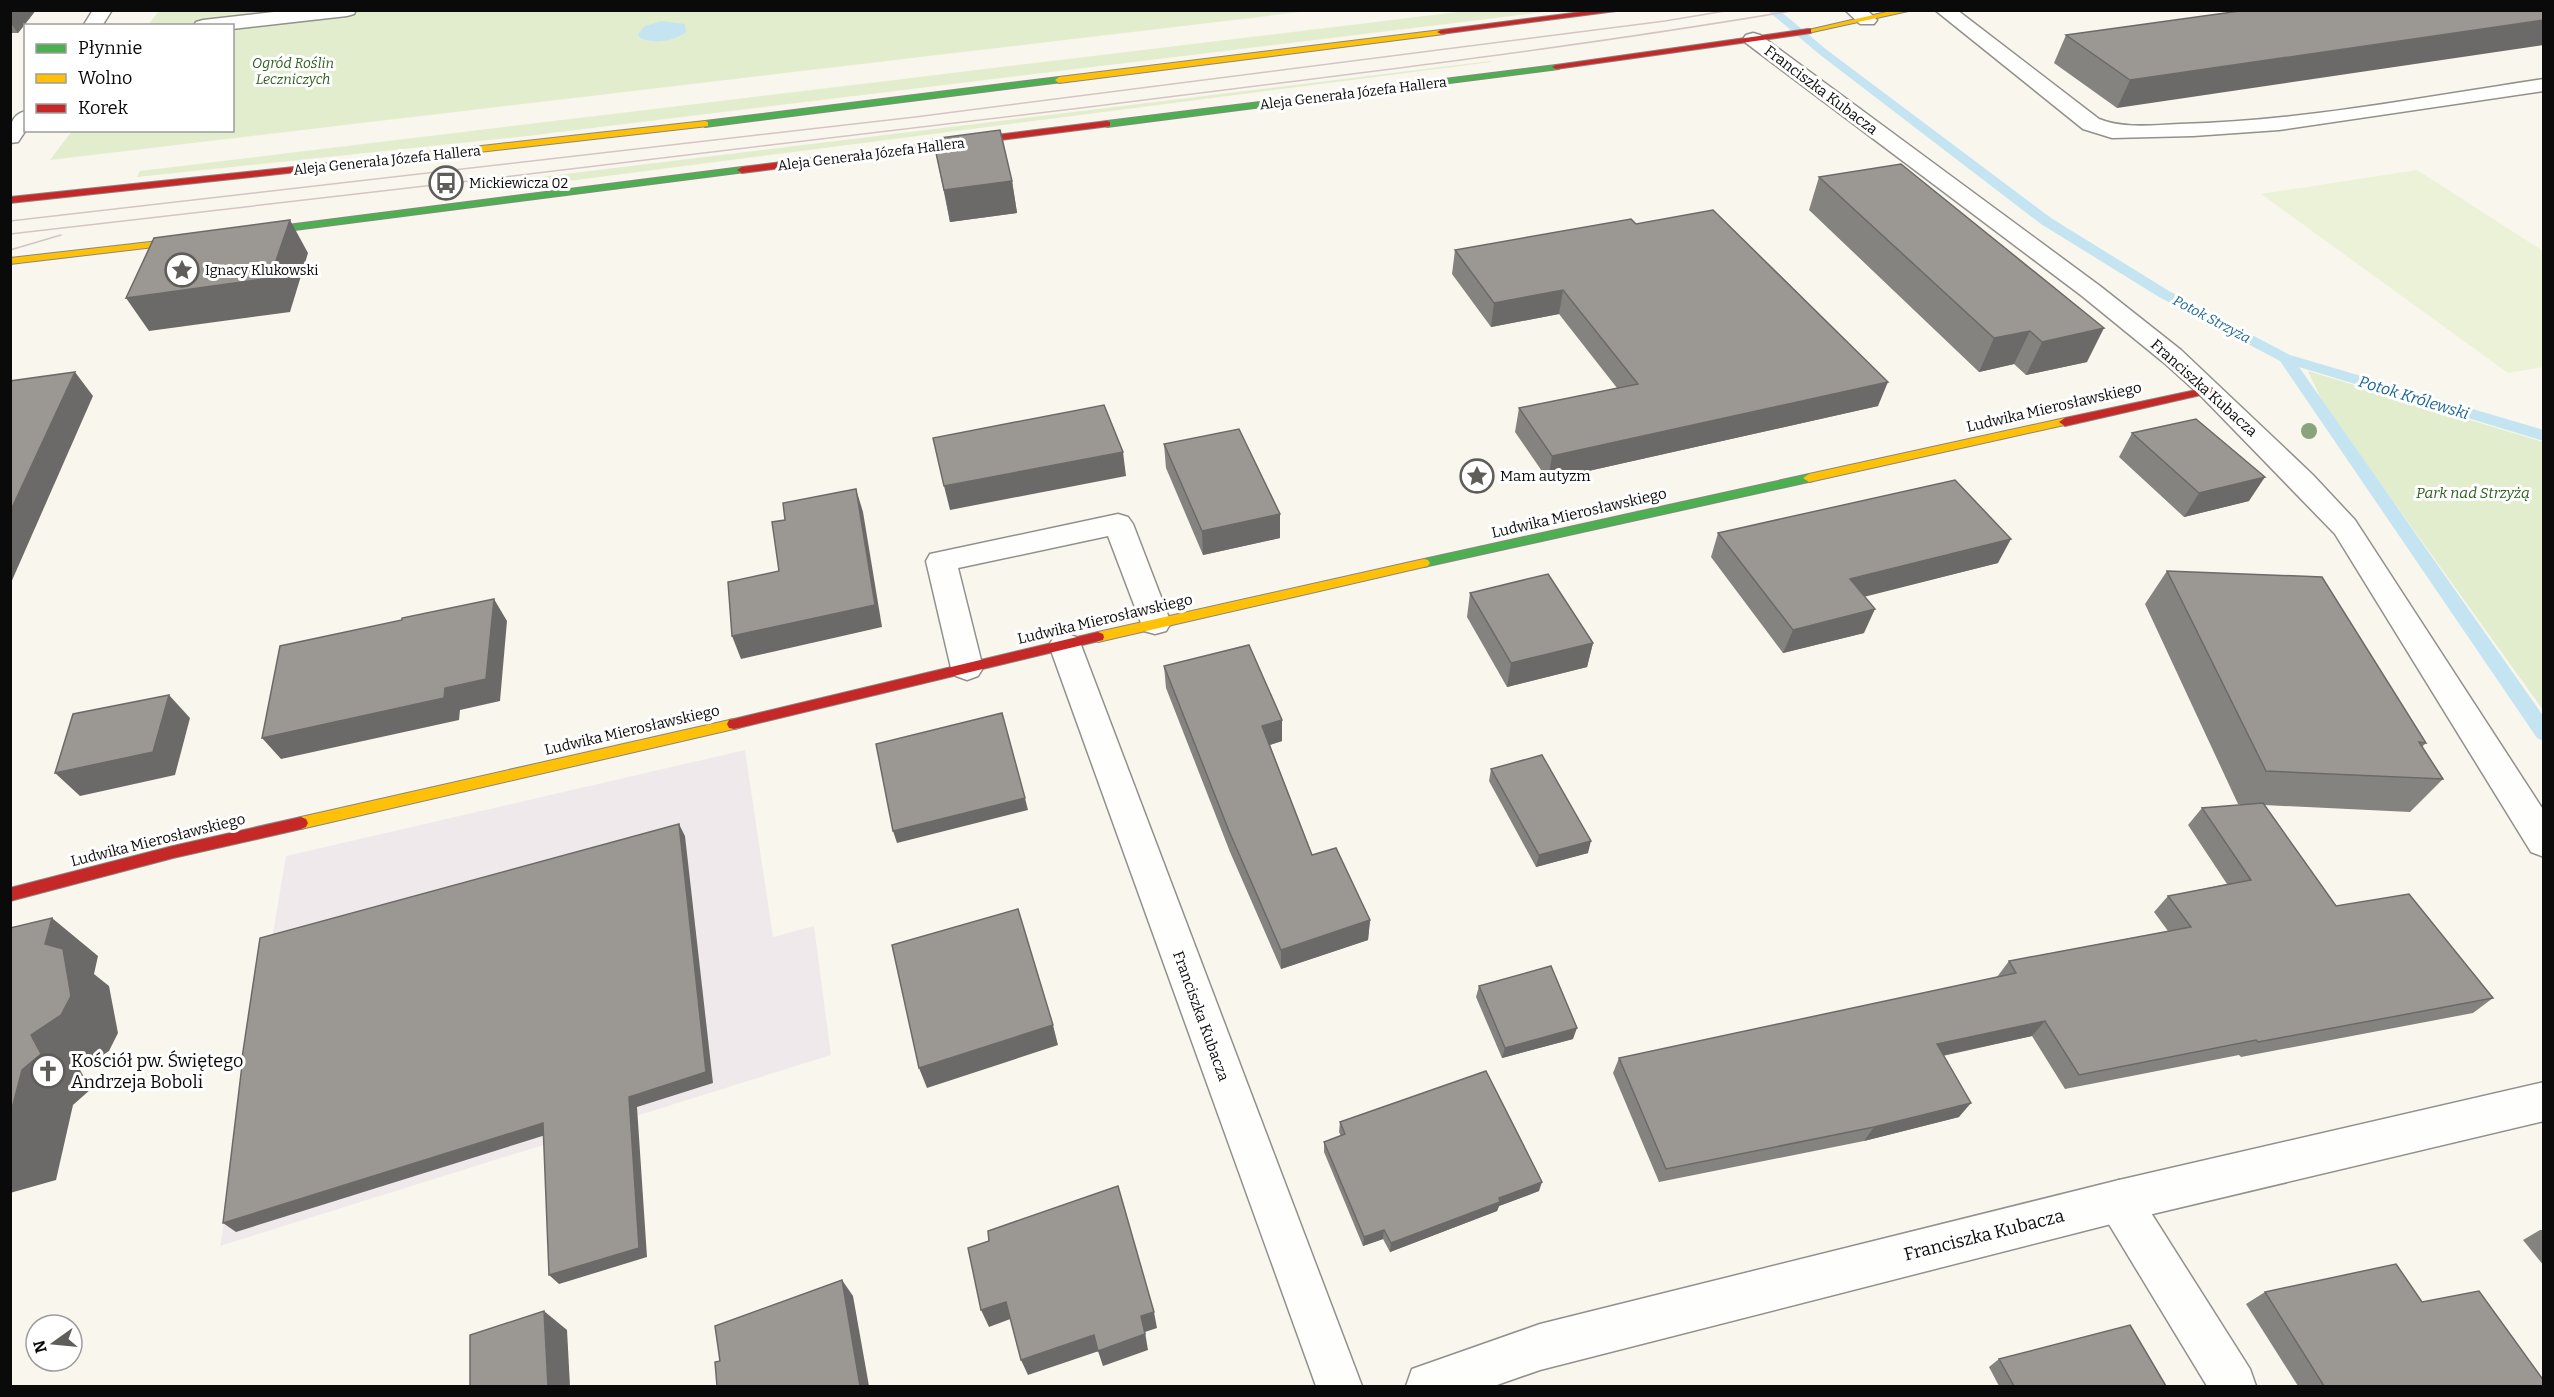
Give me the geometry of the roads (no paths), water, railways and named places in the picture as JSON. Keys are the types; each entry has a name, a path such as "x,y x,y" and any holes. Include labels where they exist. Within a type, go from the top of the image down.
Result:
{"main road":[{"name":"Aleja Generała Józefa Hallera","path":"10,200 610,136 1620,10"},
{"name":"Aleja Generała Józefa Hallera","path":"232,235 1594,62 1754,39 1860,15 1909,10"},
{"path":"10,261 208,238"},
{"name":"Ludwika Mierosławskiego","path":"10,895 173,852 1155,623 2210,390"}],"street":[{"path":"93,24 103,10"},
{"path":"221,24 347,10"},
{"path":"1944,10 2091,124 2112,132 2193,130 2279,124 2544,85"},
{"name":"Franciszka Kubacza","path":"1754,39 2091,291 2172,356 2210,390 2303,482 2344,527 2544,842"},
{"path":"10,137 24,120"},
{"path":"967,668 941,561 1118,524 1155,623"},
{"name":"Franciszka Kubacza","path":"1065,645 1339,1386"},
{"name":"Franciszka Kubacza","path":"1430,1386 1540,1347 2118,1201 2544,1101"},
{"path":"2118,1201 2232,1386"}],"water":[{"path":"662,21 685,24 686,32 663,41 640,38 638,34 645,26"}],"waterway":[{"name":"Potok Strzyża","path":"1772,10 1823,52 2046,221 2164,294 2285,358"},
{"name":"Potok Królewski","path":"2285,358 2544,436"},
{"name":"Potok Strzyża","path":"2285,358 2544,733"}],"tram line":[{"path":"10,221 915,117 1665,21 1731,10"},
{"path":"10,234 684,156 1266,85 1532,50 1797,10"},
{"path":"10,250 61,235"}],"place":[{"name":"Mickiewicza 02","path":"446,183"},
{"name":"Ignacy Klukowski","path":"182,270"},
{"name":"Mam autyzm","path":"1477,476"},
{"name":"Kościół pw. Świętego Andrzeja Boboli","path":"48,1071"}],"park label":[{"name":"Ogród Roślin Leczniczych","path":"293,72"},
{"name":"Park nad Strzyżą","path":"2473,493"}]}
